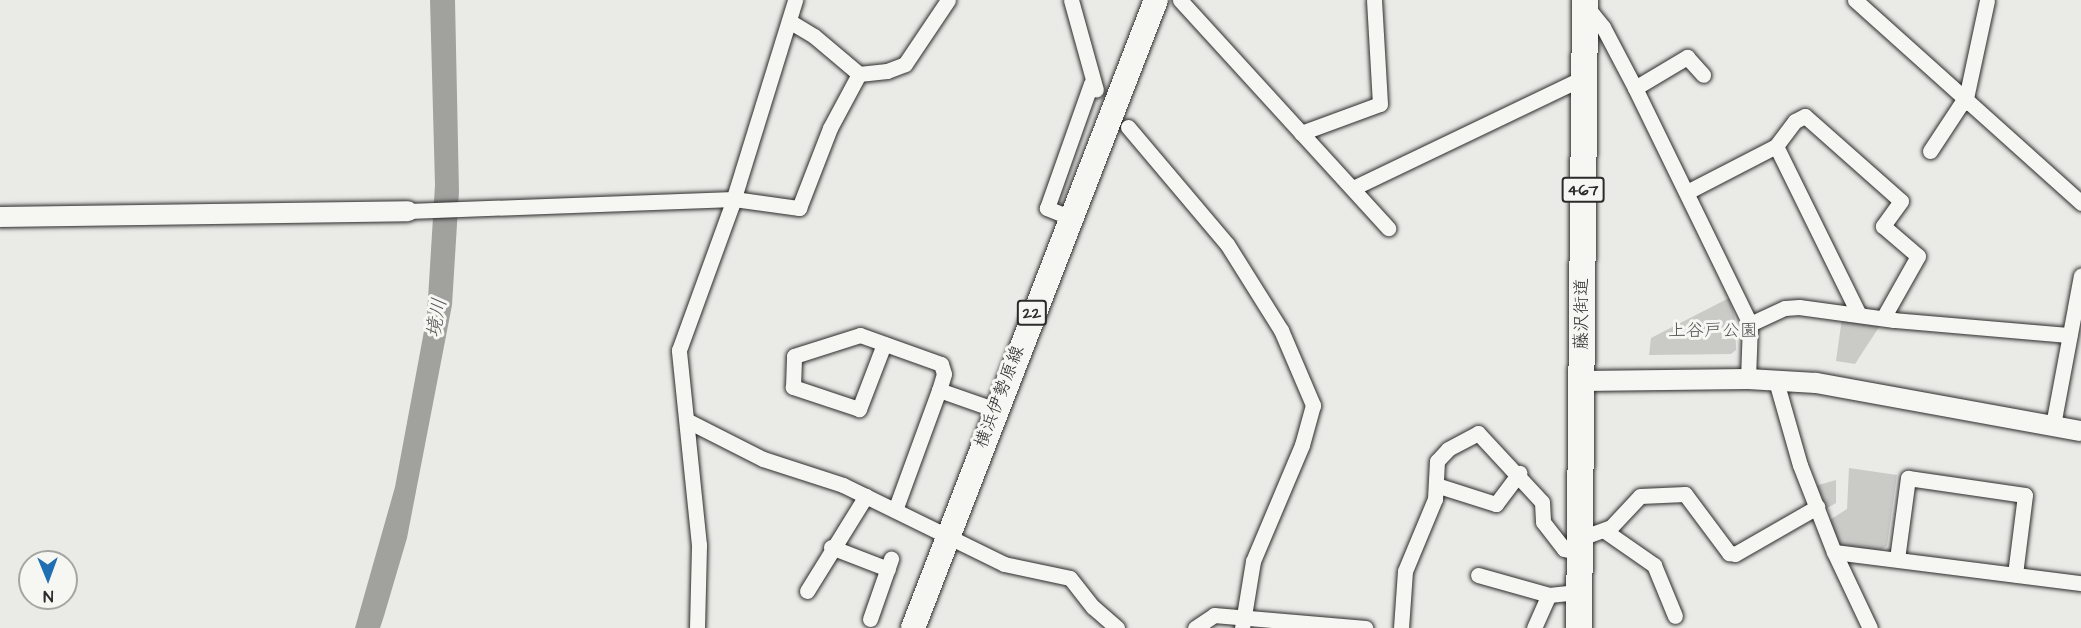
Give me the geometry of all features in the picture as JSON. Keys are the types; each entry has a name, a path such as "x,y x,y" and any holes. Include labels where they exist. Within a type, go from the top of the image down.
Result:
{"highway":[{"name":"藤沢街道","path":"1579,628 1580,592 1589,541 1582,381 1585,3"}],"main road":[{"name":"横浜伊勢原線","path":"913,628 1069,217 1156,0"}],"street":[{"path":"697,628 699,545 679,350 734,199 795,0"},
{"path":"789,21 814,36 859,75 887,71 905,64 948,0"},
{"path":"1069,217 1047,208 1094,87 1071,0"},
{"path":"1180,0 1388,228"},
{"path":"1302,133 1380,104 1374,0"},
{"path":"1930,151 1964,102 1987,0"},
{"path":"1585,3 1603,27 1635,88 1750,324 1748,379"},
{"path":"1864,3 1964,102 2081,203"},
{"path":"1635,88 1686,57 1703,75"},
{"path":"0,217 410,211 734,199 799,208 830,128 859,75"},
{"path":"1353,188 1585,77"},
{"path":"1687,192 1776,146 1795,121 1805,116 1901,201 1882,226 1918,255 1883,318"},
{"path":"1128,127 1227,244 1281,330 1313,405 1302,445 1253,561 1243,623"},
{"path":"1776,146 1858,313"},
{"path":"2053,425 2081,276"},
{"path":"1750,324 1785,308 2069,334"},
{"path":"884,344 859,409 793,387 794,356 860,335 941,364 944,374 939,390 895,510"},
{"path":"1582,381 1748,379 1845,387 2081,431"},
{"path":"1776,381 1800,465 1834,552 1870,628"},
{"path":"939,390 996,410"},
{"path":"688,421 763,459 867,496 1004,564 1070,578 1093,607 1116,628"},
{"path":"1401,628 1405,571 1435,499 1437,461 1448,449 1478,433 1519,473 1542,502 1542,522 1564,549 1589,541 1640,496 1685,494 1729,553 1735,554 1816,507"},
{"path":"1436,485 1496,504 1519,473"},
{"path":"1898,559 1908,478 2025,495 2015,574"},
{"path":"807,591 831,547 867,496"},
{"path":"1589,541 1654,565 1675,616"},
{"path":"831,547 890,564 870,619"},
{"path":"1834,552 2081,583"},
{"path":"1478,575 1549,595 1580,592"},
{"path":"1534,628 1549,595"},
{"path":"1195,628 1214,615 1243,623 1365,628"}],"green space":[{"name":"上谷戸公園","path":"1729,298 1735,318 1736,350 1731,354 1649,355 1651,338"},
{"path":"1842,318 1881,324 1855,364 1836,361"},
{"path":"1849,468 1897,475 1887,546 1881,550 1838,546 1828,521 1847,509"},
{"path":"1836,480 1836,503 1824,510 1815,486"}],"water":[{"name":"境川","path":"430,0 455,0 459,192 452,305 407,538 384,616 380,628 355,628 395,487 427,315 435,185"}]}
